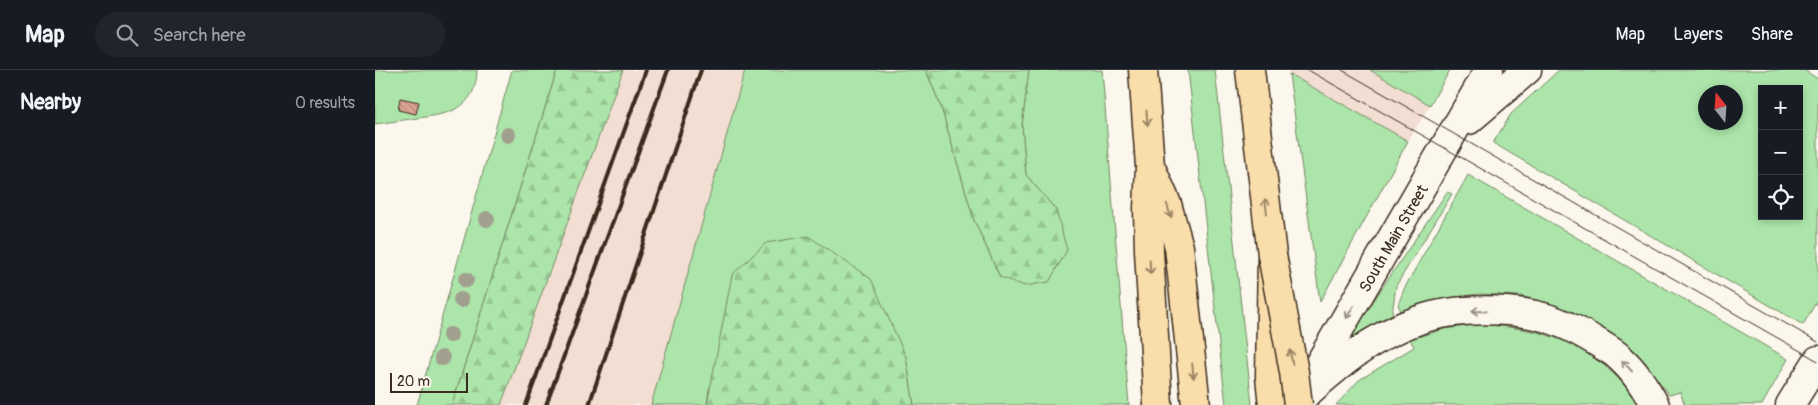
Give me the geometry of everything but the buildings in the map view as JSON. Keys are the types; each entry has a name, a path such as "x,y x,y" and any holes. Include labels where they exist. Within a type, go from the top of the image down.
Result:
{"highway":[{"path":"1143,70 1150,166 1149,251 1158,405"},
{"path":"1250,70 1272,255 1294,372 1291,404"},
{"path":"1150,166 1167,204 1179,247 1196,405"}],"main road":[{"name":"South Main Street","path":"1291,404 1453,134 1489,70"},
{"path":"1453,134 1527,70"},
{"path":"1291,404 1339,364 1376,340 1419,319 1465,310 1508,311 1553,320 1589,337 1619,356 1641,380 1655,405"},
{"path":"1790,405 1818,360"}],"shaded area":[{"path":"623,70 745,70 651,405 501,405"},
{"path":"1289,70 1370,70 1430,105 1408,141 1289,74"}],"green space":[{"path":"375,70 477,70 472,93 459,107 441,114 375,124"},
{"path":"512,70 557,70 452,405 417,405"},
{"path":"557,70 623,70 501,405 452,405"},
{"path":"745,70 926,70 941,107 974,220 1000,277 1056,210 1026,175 1022,125 1029,70 1102,70 1129,405 914,405 906,357 709,388 707,405 651,405"},
{"path":"926,70 1029,70 1022,125 1026,175 1056,210 1067,250 1049,282 1025,286 1000,277 974,220 941,107"},
{"path":"1188,70 1215,70 1252,405 1226,405"},
{"path":"1370,70 1450,70 1430,105"},
{"path":"1559,70 1804,70 1818,79 1818,299 1803,325 1493,143 1511,114"},
{"path":"1289,74 1408,141 1320,302"},
{"path":"1468,175 1788,359 1762,405 1685,405 1680,392 1669,395 1643,360 1608,331 1560,307 1521,296 1478,294 1450,298 1401,311 1398,305 1404,289"},
{"path":"1447,192 1452,194 1396,286 1392,314 1355,337 1351,336 1353,331"},
{"path":"808,236 871,279 906,357 914,405 707,405 732,275 766,243"},
{"path":"1481,324 1535,332 1579,348 1613,373 1640,405 1336,405 1359,380 1414,347 1410,339 1445,329"}],"tram line":[{"path":"1308,70 1818,361"},
{"path":"1342,70 1818,342"}],"railway":[{"path":"526,405 646,70"},
{"path":"546,405 668,70"},
{"path":"589,405 701,70"}]}
